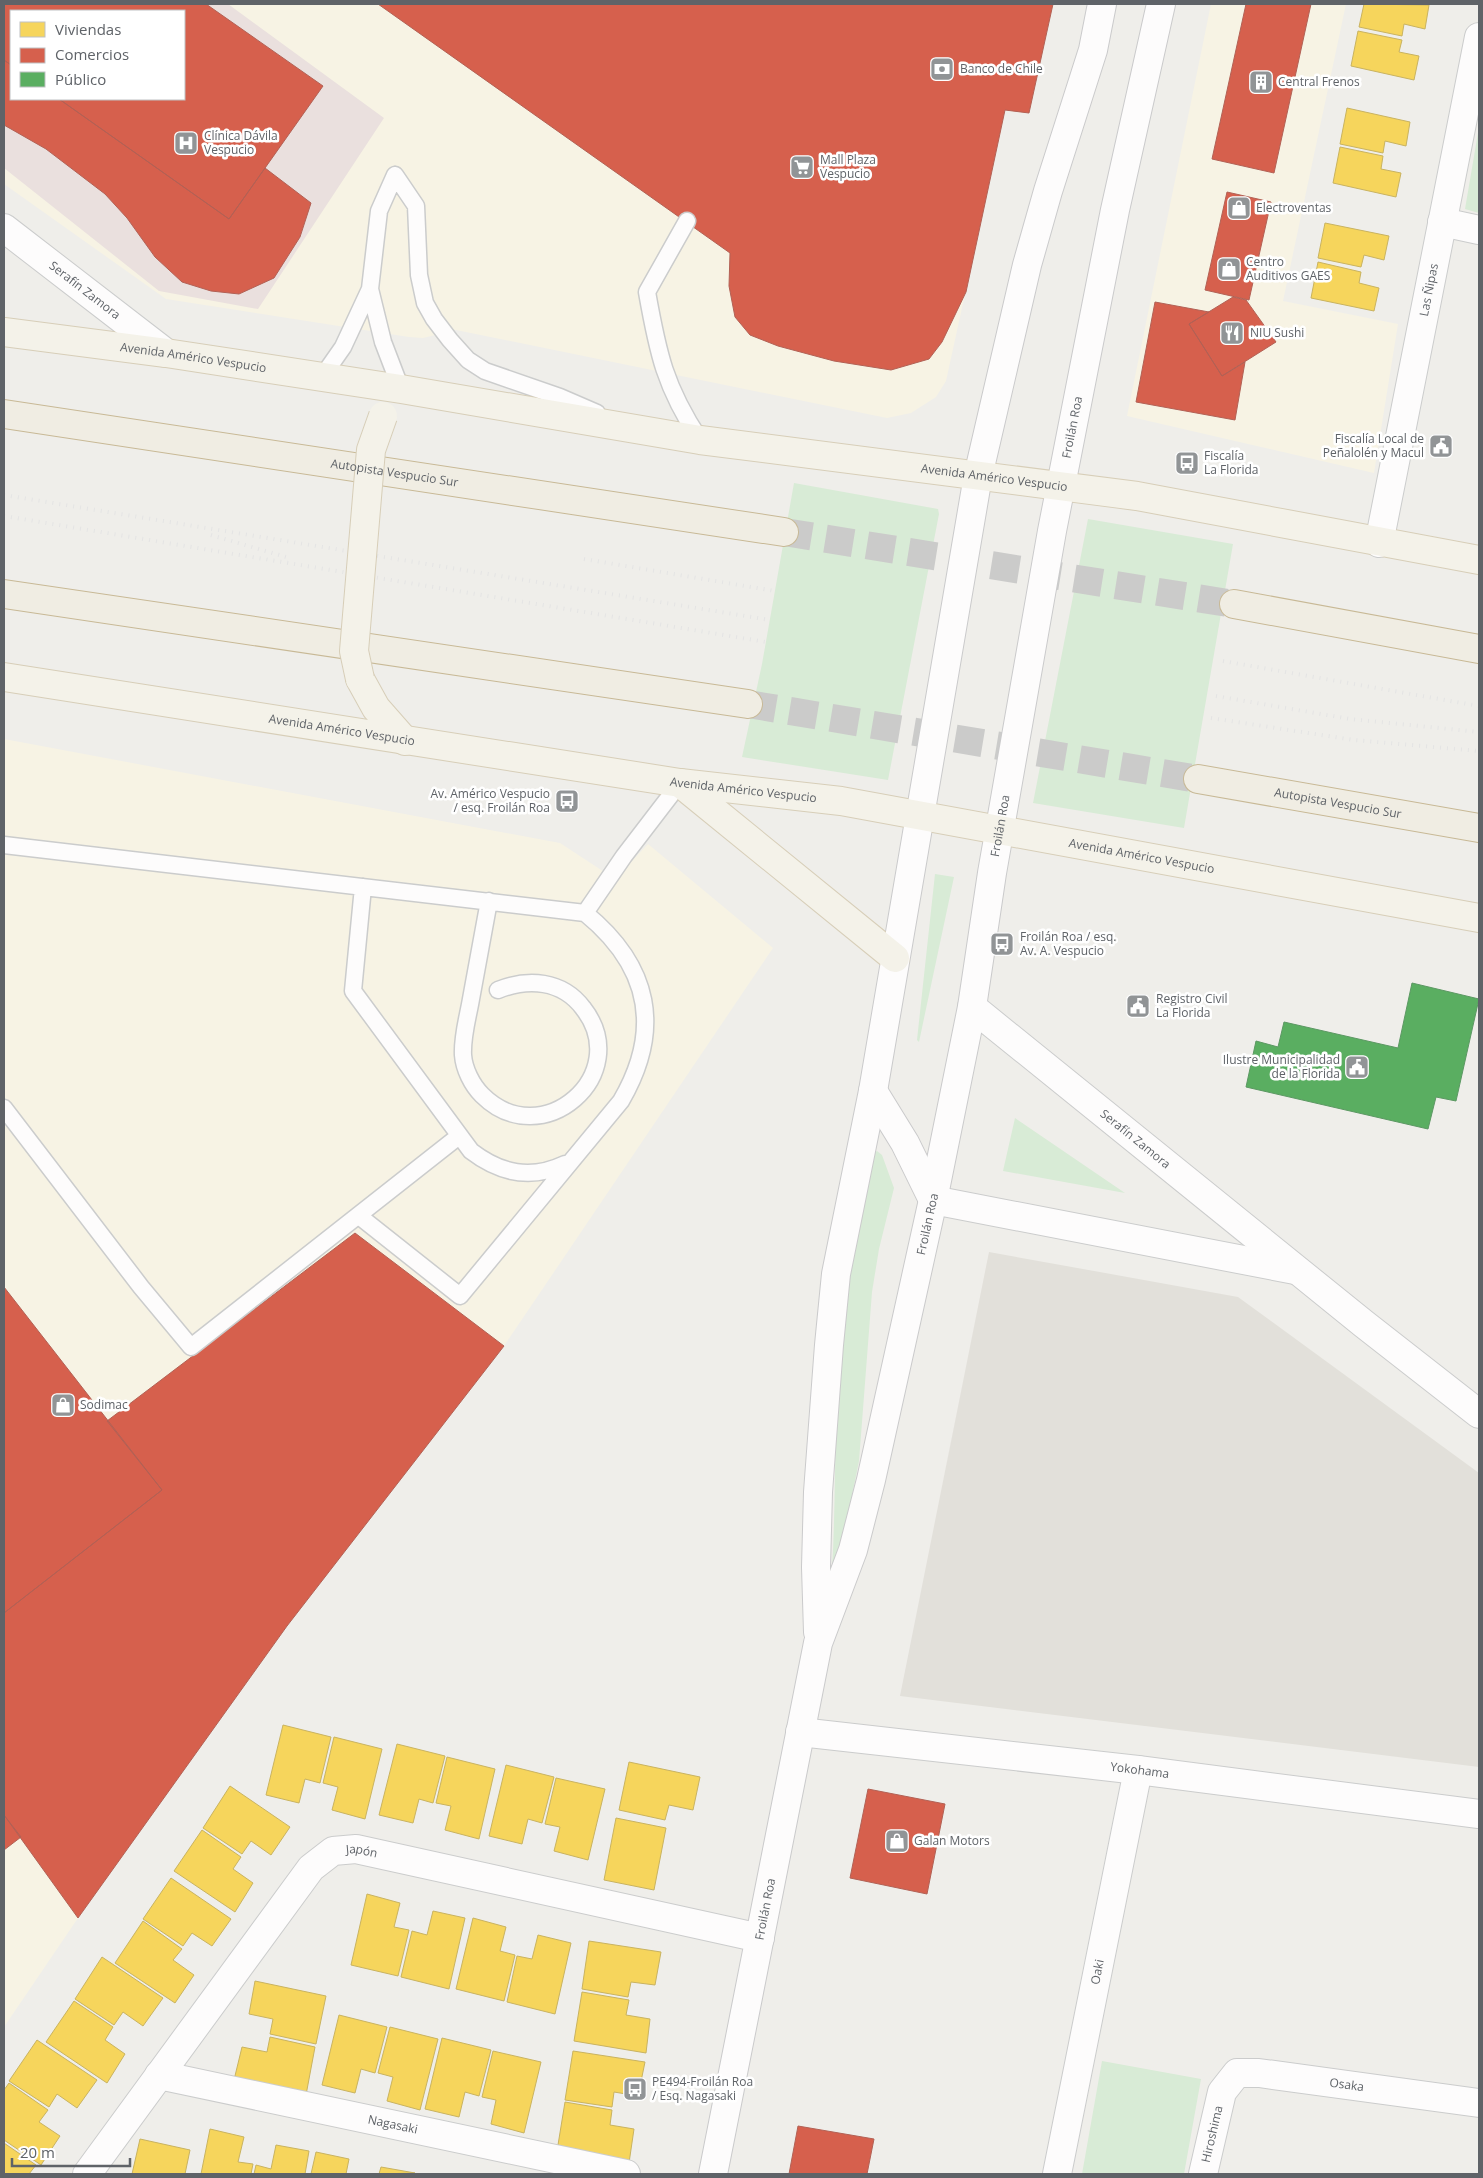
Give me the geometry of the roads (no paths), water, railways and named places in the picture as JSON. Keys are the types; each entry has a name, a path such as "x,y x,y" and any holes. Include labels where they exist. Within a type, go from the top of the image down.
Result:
{"highway":[{"name":"Autopista Vespucio Sur","path":"4,414 784,532"},
{"path":"4,594 748,704"},
{"path":"1234,604 1479,648"},
{"name":"Autopista Vespucio Sur","path":"1198,778 1479,828"}],"main road":[{"name":"Avenida Américo Vespucio","path":"4,332 166,353 401,389 638,431 700,440 1137,496 1379,543 1479,560"},
{"path":"401,389 383,416 370,450 354,650 360,679 376,708 405,741"},
{"name":"Avenida Américo Vespucio","path":"4,676 405,741 680,783 841,801 1479,918"},
{"path":"680,783 895,958"}],"street":[{"name":"Froilán Roa","path":"818,1643 816,1548 829,1344 836,1274 873,1091 978,476 1027,265 1048,191 1093,50 1102,4"},
{"name":"Froilán Roa","path":"713,2174 818,1643 853,1550 933,1200 972,1007 1000,829 1061,486 1115,210 1162,4"},
{"name":"Las Ñipas","path":"1379,543 1479,37"},
{"path":"1442,222 1479,230"},
{"name":"Serafín Zamora","path":"4,228 166,353"},
{"name":"Serafín Zamora","path":"972,1007 1479,1414"},
{"path":"873,1091 905,1142 933,1200"},
{"name":"Serafín Zamora","path":"933,1200 1299,1271"},
{"name":"Yokohama","path":"800,1732 1138,1770 1479,1814"},
{"name":"Oaki","path":"1057,2174 1138,1770"},
{"name":"Japón","path":"86,2174 311,1868 333,1851 356,1849 760,1938"},
{"name":"Osaka","path":"1222,2092 1237,2073 1259,2073 1479,2103"},
{"name":"Nagasaki","path":"159,2075 626,2174"},
{"name":"Hiroshima","path":"1203,2174 1222,2092"}],"lane":[{"path":"322,377 343,347 370,289 379,211 395,175 416,206 419,275 425,303 434,319 468,360 484,371 560,398 638,431"},
{"path":"687,221 648,292 663,370 682,413 700,440"},
{"path":"370,289 383,342 401,389"},
{"path":"586,913 624,856 680,783"},
{"path":"4,845 586,913 606,930 624,951 636,976 643,1001 645,1027 642,1054 630,1086 621,1102 568,1163 460,1296 359,1216"},
{"path":"363,887 353,990 459,1136 471,1151 487,1163 505,1171 537,1174 568,1163"},
{"path":"489,902 465,1032 463,1056 467,1074 477,1091 491,1104 508,1113 526,1117 546,1115 564,1108 578,1096 590,1081 594,1072 597,1063 598,1043 593,1024 583,1008 570,995 554,986 535,982 516,983 498,990"},
{"path":"4,1108 141,1287 191,1347 459,1136"}],"tunnel":[{"path":"784,532 1234,604"},
{"path":"748,704 1198,779"}],"railway":[{"path":"4,495 770,620"},
{"path":"4,516 766,642"},
{"path":"211,535 286,557"},
{"path":"584,559 775,591"},
{"path":"1223,661 1479,706"},
{"path":"1216,696 1350,719 1479,732"},
{"path":"1211,718 1354,740 1479,751"}],"place":[{"name":"Banco de Chile","path":"942,69"},
{"name":"Central Frenos","path":"1261,82"},
{"name":"Clínica Dávila Vespucio","path":"186,143"},
{"name":"Mall Plaza Vespucio","path":"802,167"},
{"name":"Electroventas","path":"1239,208"},
{"name":"Centro Auditivos GAES","path":"1229,269"},
{"name":"NIU Sushi","path":"1232,333"},
{"name":"Fiscalía Local de Peñalolén y Macul","path":"1441,446"},
{"name":"Fiscalía La Florida","path":"1187,463"},
{"name":"Av. Américo Vespucio / esq. Froilán Roa","path":"567,801"},
{"name":"Froilán Roa / esq. Av. A. Vespucio","path":"1002,944"},
{"name":"Registro Civil La Florida","path":"1138,1006"},
{"name":"Ilustre Municipalidad de la Florida","path":"1357,1067"},
{"name":"Sodimac","path":"63,1405"},
{"name":"Galan Motors","path":"897,1841"},
{"name":"PE494-Froilán Roa / Esq. Nagasaki","path":"635,2089"}]}
